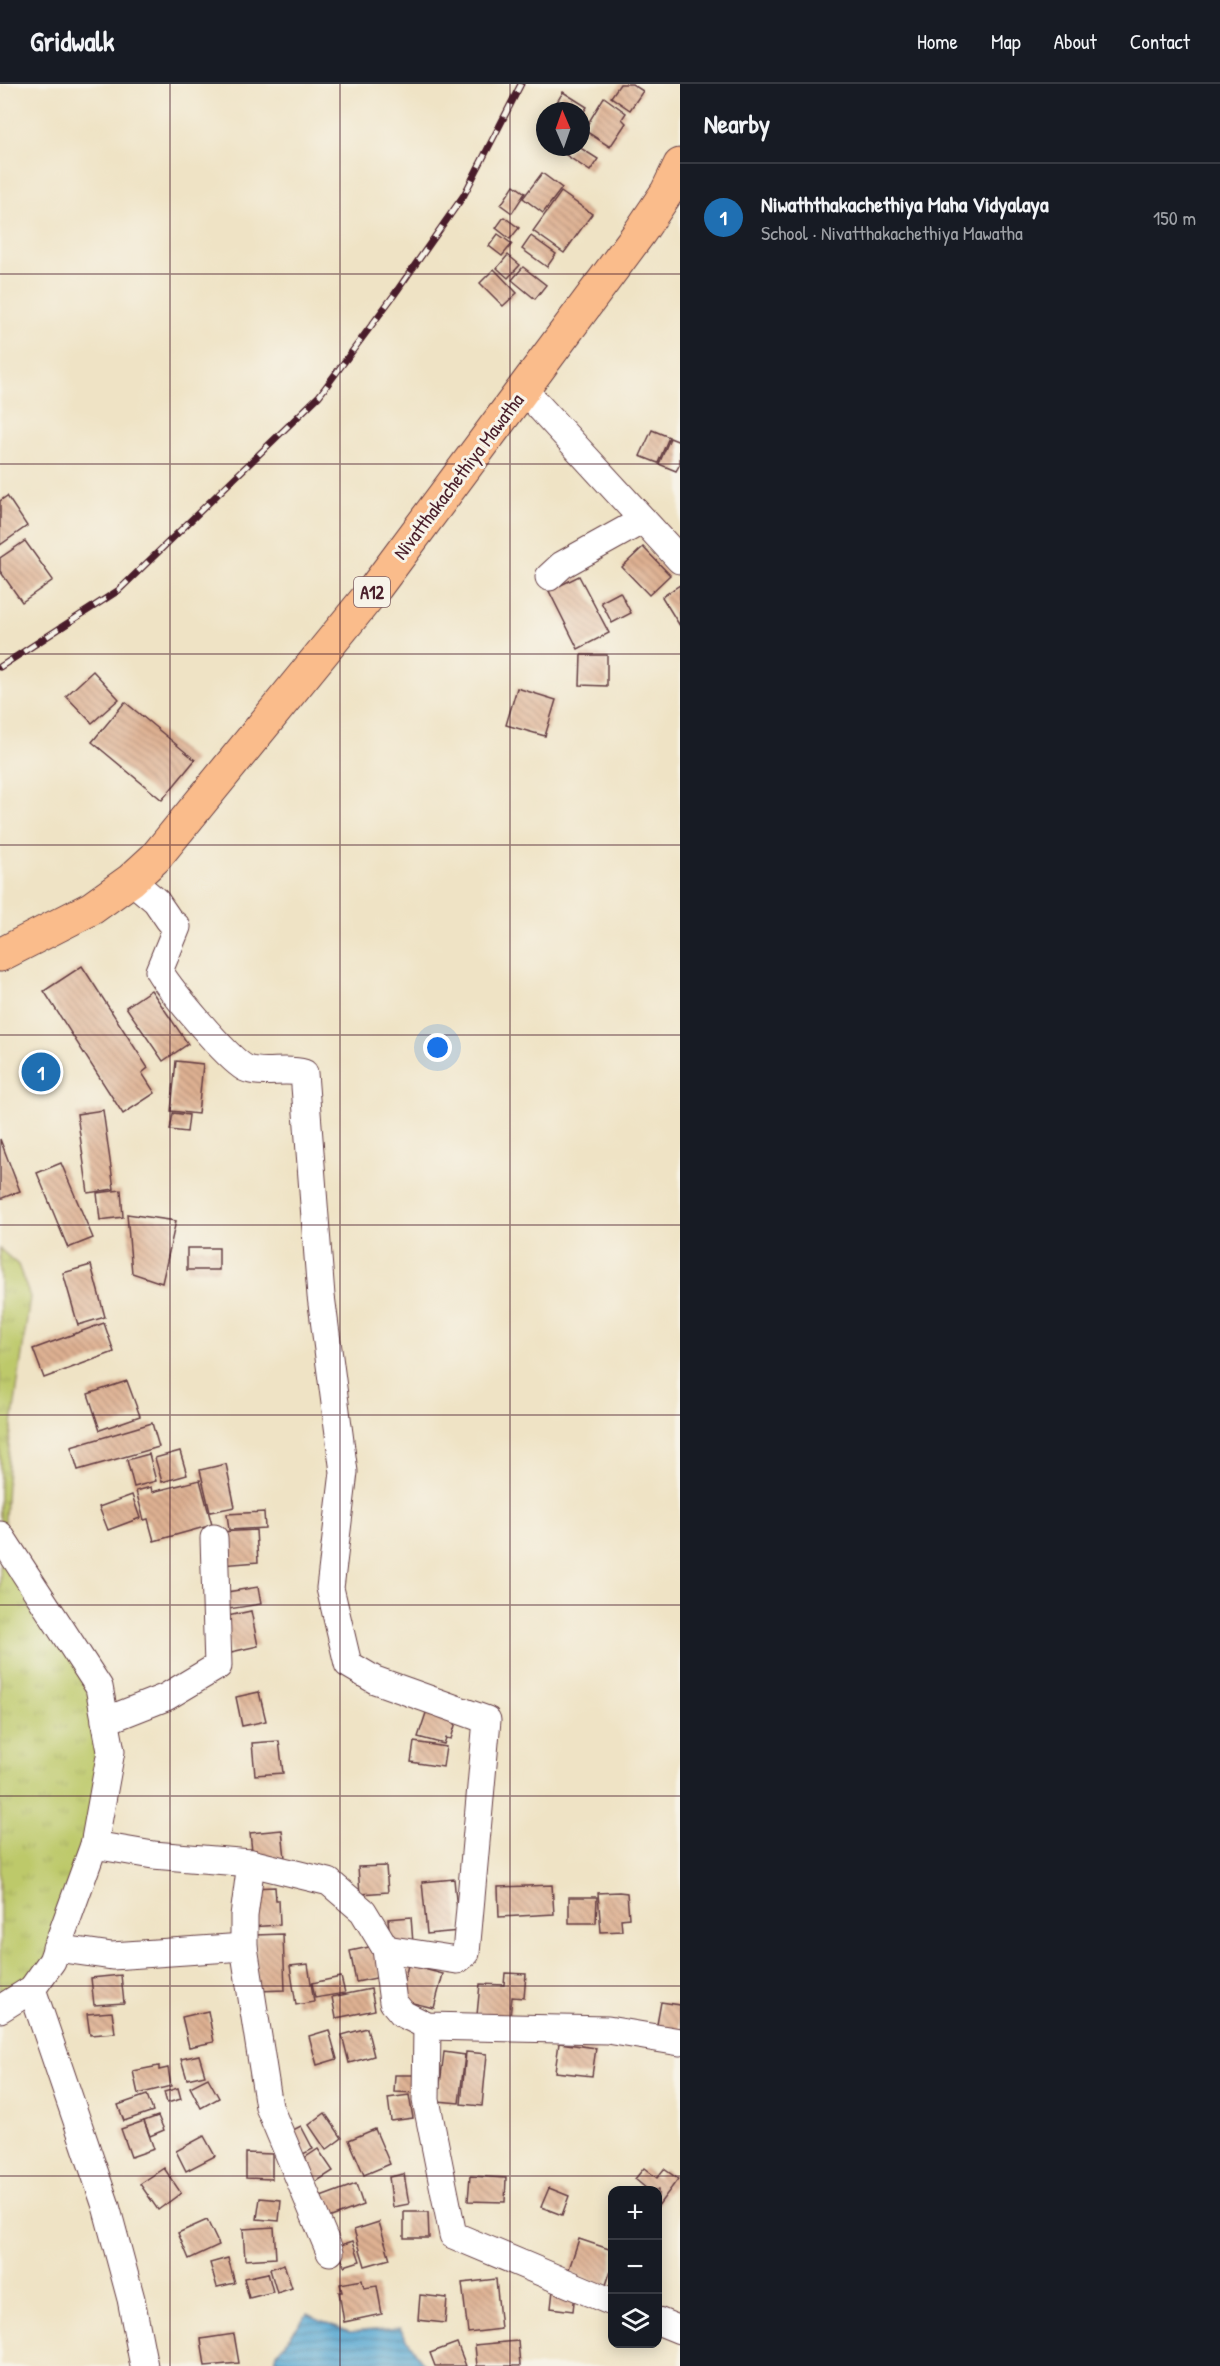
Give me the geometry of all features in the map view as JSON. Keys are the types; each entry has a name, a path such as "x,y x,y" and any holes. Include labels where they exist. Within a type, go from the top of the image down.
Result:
{"highway":[{"name":"Nivatthakachethiya Mawatha","path":"0,955 93,908 131,880 186,822 353,615 523,389 640,232 667,192 680,165"}],"street":[{"path":"523,389 680,560"},
{"path":"549,577 562,565 643,520"},
{"path":"131,880 156,901 169,920 177,927 159,971 168,987 229,1054 246,1068 262,1071 291,1069 304,1073 321,1296 344,1472 330,1588 348,1664 375,1680 487,1720 466,1953 457,1960 386,1949"},
{"path":"0,1535 99,1688 111,1751 94,1845 52,1961 32,1989 0,2009"},
{"path":"105,1721 166,1697 218,1666 214,1538"},
{"path":"94,1845 153,1855 251,1863 329,1882 363,1911 386,1949 393,2002 403,2014 427,2026 608,2030 680,2042"},
{"path":"251,1863 244,1917 244,1947 269,2107 330,2252"},
{"path":"56,1948 112,1956 244,1947"},
{"path":"32,1989 81,2140 106,2206 130,2299 144,2366"},
{"path":"427,2026 426,2100 453,2235 608,2300"},
{"path":"662,2323 680,2330"}],"green space":[{"path":"0,1249 18,1265 30,1297 9,1446 4,1537 99,1687 111,1751 52,1961 0,2009"}],"water":[{"path":"307,2314 349,2332 400,2328 425,2366 274,2366 277,2353"}],"building":[{"path":"620,84 632,84 643,91 630,110 611,97"},
{"path":"563,92 579,102 557,102"},
{"path":"604,97 626,113 622,119 626,123 610,147 590,134 590,120"},
{"path":"590,154 598,159 590,171 568,156 590,156"},
{"path":"542,173 562,188 543,213 523,198"},
{"path":"514,185 525,193 512,213 501,205"},
{"path":"561,192 592,214 564,253 533,231"},
{"path":"504,217 519,228 510,239 496,228"},
{"path":"498,234 512,244 502,256 489,246"},
{"path":"531,236 556,254 547,267 522,249"},
{"path":"508,255 520,265 508,278 497,268"},
{"path":"523,267 546,285 535,299 512,280"},
{"path":"494,269 517,293 503,306 480,283"},
{"path":"652,430 669,437 658,463 640,456"},
{"path":"670,438 680,442 680,464 676,471 659,464"},
{"path":"7,496 27,526 0,545 0,501"},
{"path":"25,541 53,580 22,602 0,571 0,558"},
{"path":"643,547 670,575 649,595 622,567"},
{"path":"579,576 609,633 578,649 549,591"},
{"path":"680,585 680,626 662,597"},
{"path":"620,592 631,613 612,623 601,602"},
{"path":"581,655 607,655 607,686 580,685"},
{"path":"93,671 119,699 92,723 66,696"},
{"path":"517,688 556,700 545,736 506,725"},
{"path":"125,702 195,760 162,800 92,742"},
{"path":"82,966 148,1068 142,1073 155,1093 123,1114 44,991"},
{"path":"151,990 188,1044 163,1061 126,1007"},
{"path":"176,1061 203,1064 198,1114 171,1111"},
{"path":"103,1110 114,1189 88,1193 77,1114"},
{"path":"173,1113 189,1115 187,1132 170,1130"},
{"path":"0,1139 20,1191 0,1199"},
{"path":"61,1163 93,1238 68,1248 37,1173"},
{"path":"121,1190 123,1217 100,1220 97,1193"},
{"path":"127,1214 176,1221 162,1283 132,1273"},
{"path":"187,1248 219,1248 219,1270 187,1270"},
{"path":"91,1265 105,1317 78,1325 63,1273"},
{"path":"104,1323 114,1352 44,1378 33,1349"},
{"path":"127,1381 140,1416 100,1430 88,1394"},
{"path":"152,1423 159,1447 78,1470 71,1447"},
{"path":"180,1451 187,1475 162,1482 155,1458"},
{"path":"149,1454 156,1481 134,1487 127,1460"},
{"path":"226,1464 235,1507 210,1512 200,1470"},
{"path":"200,1480 212,1525 154,1541 148,1519 144,1520 136,1491 151,1487 152,1492"},
{"path":"132,1495 140,1518 108,1530 99,1507"},
{"path":"264,1512 265,1528 229,1530 227,1514"},
{"path":"256,1530 258,1562 221,1565 219,1532"},
{"path":"258,1587 261,1604 229,1609 227,1592"},
{"path":"251,1611 258,1646 231,1652 223,1617"},
{"path":"259,1692 266,1721 242,1726 236,1697"},
{"path":"428,1707 456,1722 451,1739 446,1738 444,1744 418,1737"},
{"path":"279,1741 283,1773 255,1775 252,1743"},
{"path":"414,1742 446,1747 443,1767 411,1762"},
{"path":"282,1830 285,1858 253,1860 250,1833"},
{"path":"386,1866 388,1892 360,1894 358,1867"},
{"path":"454,1879 459,1931 427,1934 422,1882"},
{"path":"552,1885 554,1914 499,1917 498,1887"},
{"path":"275,1887 276,1900 279,1900 280,1925 249,1927 251,1888"},
{"path":"598,1893 627,1893 629,1918 621,1919 622,1931 601,1932"},
{"path":"569,1897 597,1897 596,1923 569,1923"},
{"path":"411,1917 413,1943 391,1945 388,1919"},
{"path":"283,1934 285,1990 257,1991 256,1935"},
{"path":"374,1946 381,1977 356,1982 350,1951"},
{"path":"308,1964 314,2002 296,2005 290,1966"},
{"path":"408,1965 443,1974 434,2008 400,2000"},
{"path":"505,1973 526,1974 524,1998 512,1997 510,2017 477,2015 480,1984 504,1985"},
{"path":"121,1975 124,2003 94,2005 91,1978"},
{"path":"341,1977 345,1993 315,1998 312,1983"},
{"path":"371,1989 375,2010 336,2018 332,1997"},
{"path":"661,2002 680,2005 680,2035 656,2030"},
{"path":"208,2011 214,2042 189,2047 182,2017"},
{"path":"112,2012 115,2033 90,2035 87,2014"},
{"path":"367,2028 374,2056 349,2063 342,2035"},
{"path":"329,2030 337,2059 317,2065 309,2036"},
{"path":"559,2043 596,2048 592,2076 555,2072"},
{"path":"444,2052 465,2055 459,2103 438,2101"},
{"path":"466,2052 487,2054 482,2106 461,2104"},
{"path":"199,2055 205,2075 187,2079 181,2059"},
{"path":"159,2066 159,2070 168,2068 171,2086 138,2094 133,2071"},
{"path":"395,2075 419,2075 418,2093 394,2092"},
{"path":"208,2078 219,2098 201,2108 190,2087"},
{"path":"178,2088 181,2099 167,2103 164,2092"},
{"path":"147,2095 153,2111 124,2121 118,2105"},
{"path":"409,2095 413,2118 391,2121 388,2098"},
{"path":"325,2113 342,2138 326,2150 309,2125"},
{"path":"158,2116 164,2130 150,2136 144,2121"},
{"path":"144,2121 154,2149 131,2157 121,2129"},
{"path":"301,2126 313,2149 295,2158 283,2135"},
{"path":"375,2129 390,2164 364,2175 349,2140"},
{"path":"204,2136 215,2156 186,2171 176,2151"},
{"path":"318,2149 333,2171 311,2185 297,2163"},
{"path":"246,2153 272,2154 272,2179 246,2178"},
{"path":"164,2168 181,2193 158,2210 140,2184"},
{"path":"644,2168 657,2178 664,2169 678,2179 662,2201 662,2186 643,2186 635,2179"},
{"path":"404,2174 409,2204 393,2207 389,2177"},
{"path":"470,2176 506,2178 505,2202 468,2201"},
{"path":"356,2184 363,2205 326,2219 318,2198"},
{"path":"549,2188 569,2196 562,2215 541,2207"},
{"path":"260,2198 281,2200 279,2221 257,2219"},
{"path":"404,2212 428,2212 429,2238 404,2238"},
{"path":"207,2220 219,2245 189,2259 178,2233"},
{"path":"379,2222 390,2259 365,2266 354,2230"},
{"path":"274,2227 276,2258 245,2260 243,2229"},
{"path":"579,2239 608,2249 606,2285 568,2272"},
{"path":"353,2241 360,2261 344,2266 338,2246"},
{"path":"228,2258 235,2283 217,2287 210,2263"},
{"path":"284,2264 292,2288 277,2293 270,2269"},
{"path":"268,2273 273,2292 249,2298 244,2278"},
{"path":"496,2279 501,2329 468,2333 462,2283"},
{"path":"362,2280 364,2288 377,2286 382,2314 344,2322 339,2292 342,2292 340,2284"},
{"path":"553,2290 575,2293 573,2311 551,2308"},
{"path":"420,2295 447,2298 445,2323 418,2320"},
{"path":"234,2334 239,2363 205,2366 201,2339"},
{"path":"518,2341 520,2366 477,2366 475,2345"},
{"path":"457,2343 466,2366 435,2366 430,2353"}],"railway":[{"path":"0,667 119,590 319,396 464,195 521,84"}],"place":[{"name":"Niwaththakachethiya Maha Vidyalaya","path":"41,1072"}]}
